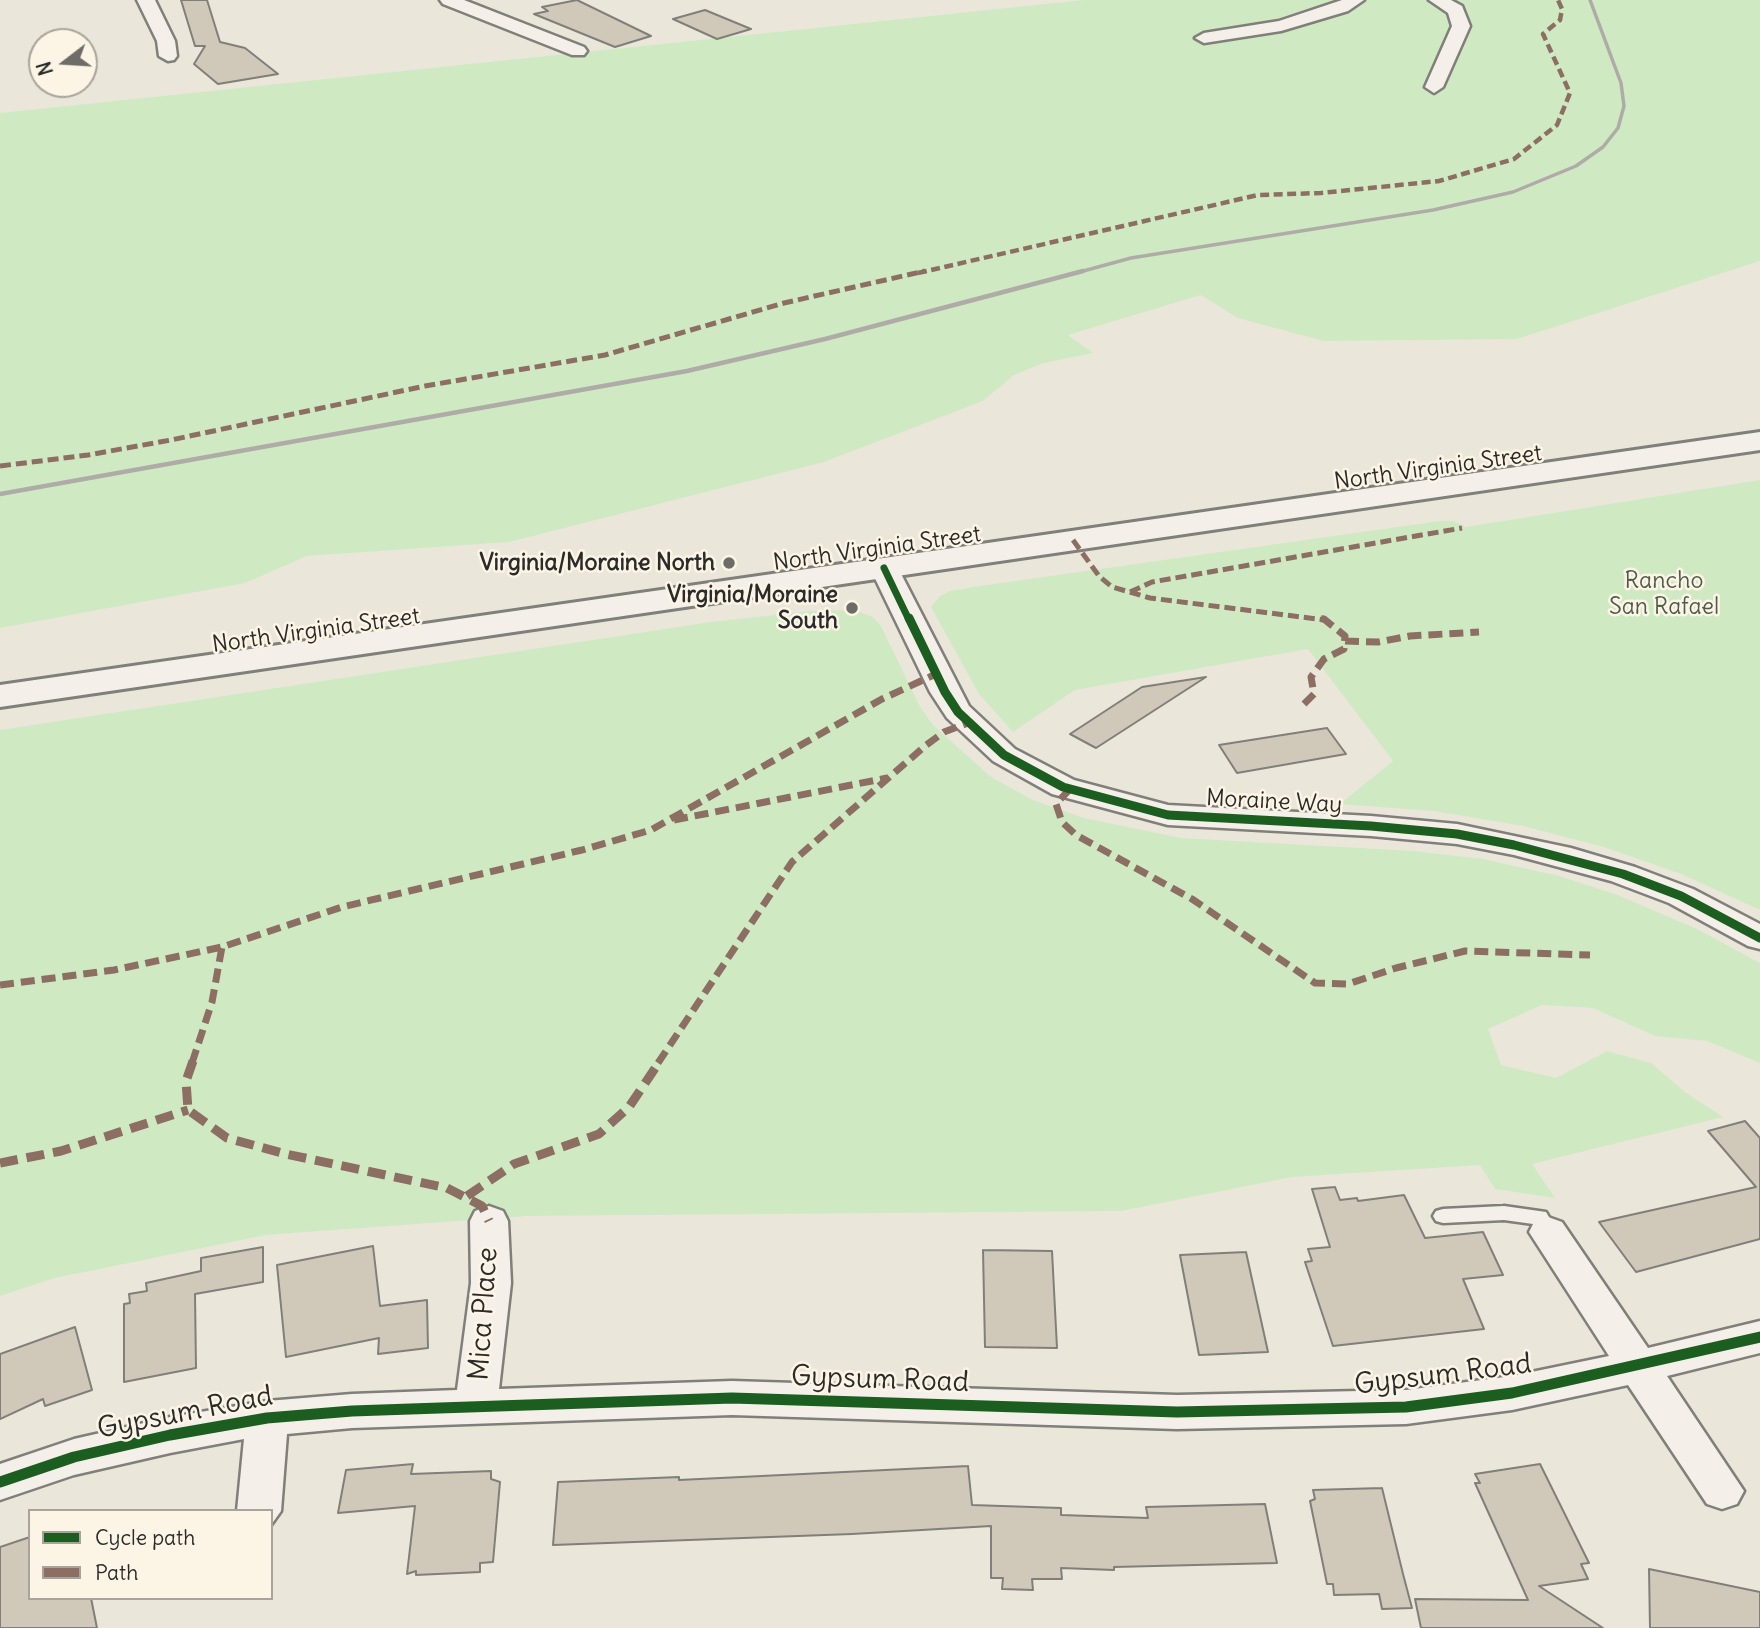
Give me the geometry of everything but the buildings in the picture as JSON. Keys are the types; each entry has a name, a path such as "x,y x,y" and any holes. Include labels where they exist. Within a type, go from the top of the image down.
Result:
{"main road":[{"name":"North Virginia Street","path":"0,696 1760,441"}],"street":[{"path":"146,0 166,41 168,56"},
{"path":"449,0 578,51"},
{"path":"1204,38 1281,26 1342,7 1355,0"},
{"path":"1433,87 1461,26 1456,10 1438,0"},
{"name":"Moraine Way","path":"884,568 958,712 975,731 1004,755 1063,787 1168,815 1396,828 1457,834 1514,845 1623,874 1681,896 1760,938"},
{"name":"Mica Place","path":"476,1408 491,1283 489,1220"},
{"path":"1548,1233 1722,1491"},
{"name":"Gypsum Road","path":"0,1482 86,1454 170,1435 267,1419 352,1411 732,1398 1152,1411 1293,1411 1406,1407 1512,1393 1636,1367 1760,1336"},
{"name":"Gypsum Road","path":"259,1509 267,1419"}],"lane":[{"path":"1443,1216 1504,1213 1539,1217 1548,1233"}],"green space":[{"path":"1084,0 1760,0 1760,261 1517,339 1324,341 1238,318 1201,295 1068,335 1093,353 1044,363 1014,375 983,401 824,462 509,542 307,556 245,583 0,628 0,113"},
{"name":"Rancho San Rafael","path":"1760,480 1760,910 1681,874 1604,847 1523,826 1434,811 1340,804 1393,761 1308,649 1075,690 1013,732 979,694 931,607 940,596 950,591 980,586 1440,521 1453,521 1466,527"},
{"path":"854,610 873,617 881,626 919,705 933,725 991,777 1033,800 1084,818 1181,838 1414,851 1483,859 1559,876 1615,894 1695,928 1760,963 1760,1063 1707,1041 1655,1036 1593,1008 1542,1005 1488,1029 1501,1065 1556,1078 1607,1051 1651,1063 1685,1092 1723,1117 1532,1164 1555,1198 1495,1189 1480,1165 1292,1177 1121,1211 527,1216 266,1235 55,1278 0,1296 0,730 711,622 812,611"}],"railway":[{"path":"1076,273 1131,258 1433,210 1513,192 1576,166 1603,147 1618,128 1624,106 1621,83 1590,0"},
{"path":"0,494 687,371 825,339 1083,271"}],"marked path":[{"path":"0,466 88,455 171,440 425,386 605,355 784,303 1258,195 1321,193 1439,181 1514,159 1557,125 1570,93 1543,34 1560,20 1562,9 1558,0"},
{"path":"1130,592 1152,582 1462,528"},
{"path":"1073,540 1099,576 1112,587 1150,598 1324,619 1345,636 1344,649 1324,659 1311,677 1314,694 1304,704"},
{"path":"1345,641 1378,642 1410,636 1479,632"},
{"path":"0,985 114,970 222,947 342,907 582,850 651,830 882,699 936,674"},
{"path":"467,1196 514,1164 599,1134 629,1107 792,862 925,746 944,732 968,723"},
{"path":"674,820 887,778"},
{"path":"1070,789 1056,804 1062,822 1076,835 1192,899 1315,983 1348,984 1396,968 1465,951 1590,955"},
{"path":"222,947 212,1002 186,1081 188,1110 227,1138 286,1154 447,1188 482,1206 489,1221"},
{"path":"0,1163 61,1151 188,1110"}],"cycle path":[{"path":"884,568 945,692 958,712 1004,755 1063,787 1168,815 1371,826 1457,834 1514,845 1623,874 1681,896 1760,938"},
{"path":"0,1482 74,1457 170,1435 267,1418 352,1411 732,1398 1177,1412 1406,1407 1512,1393 1760,1337"}],"place":[{"name":"Virginia/Moraine North","path":"729,563"},
{"name":"Virginia/Moraine South","path":"852,608"}]}
